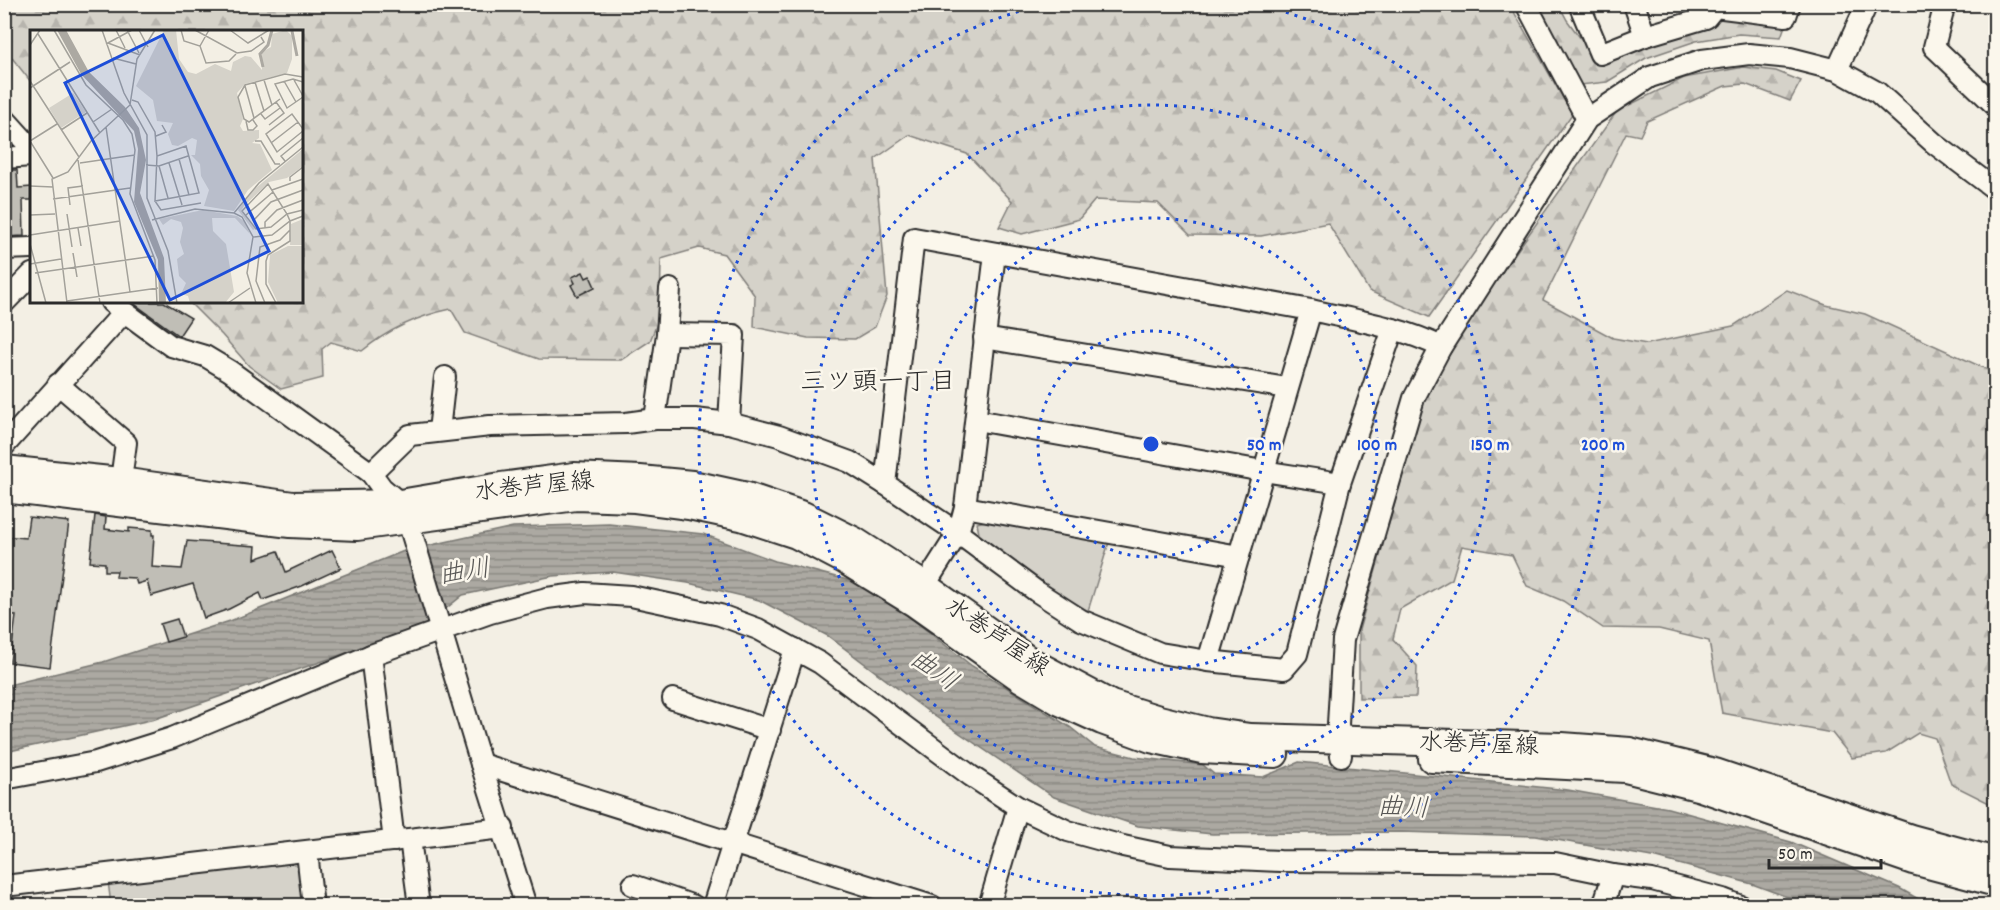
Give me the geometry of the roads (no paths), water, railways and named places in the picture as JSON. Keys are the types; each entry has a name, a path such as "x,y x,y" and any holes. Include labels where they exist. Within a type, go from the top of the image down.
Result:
{"main road":[{"name":"水巻芦屋線","path":"4,469 290,524 357,527 576,497 635,499 689,507 741,518 796,535 919,594 1020,678 1060,702 1141,735 1202,750 1245,754 1340,748 1562,746 1630,751 1715,772 1911,838 1995,861"},
{"name":"水巻芦屋線","path":"4,489 119,492"},
{"name":"水巻芦屋線","path":"1340,748 1625,768 1701,788 1913,861 1995,883"}],"street":[{"path":"1526,4 1587,119"},
{"path":"1580,4 1600,54 1645,36 1706,18 1714,5 1786,16 1790,4"},
{"path":"1634,4 1645,36"},
{"path":"1837,70 1867,4"},
{"path":"1945,4 1934,47 1995,106"},
{"path":"1340,748 1338,724 1343,640 1414,398 1441,347 1587,119 1650,77 1701,60 1749,54 1790,58 1837,70 1877,92 1935,144 1995,190"},
{"path":"4,118 30,147"},
{"path":"4,158 30,156"},
{"path":"885,484 914,238 1311,310 1393,329 1424,338 1441,347"},
{"path":"4,249 30,248"},
{"path":"919,594 958,533 965,507 995,253"},
{"path":"4,303 30,276"},
{"path":"655,419 667,334 670,289"},
{"path":"4,446 58,384 118,307 171,346 205,356 230,371 371,473 407,521 526,906"},
{"path":"1208,661 1311,310"},
{"path":"371,473 410,435 490,426 626,423 655,419 696,419 729,423 779,436 850,462 958,533 1036,591 1081,620 1160,653 1284,669 1297,654 1340,483 1393,329"},
{"path":"667,334 734,335 729,423"},
{"path":"984,338 1287,388"},
{"path":"439,431 445,377"},
{"path":"58,384 126,443 119,492"},
{"path":"976,420 1340,483"},
{"path":"965,507 1239,556"},
{"path":"4,779 96,762 172,738 440,626 547,598 585,593 631,596 720,615 758,629 820,663 971,776 1018,807 1068,831 1170,856 1280,861 1555,863 1613,875 1652,880 1741,906"},
{"path":"713,906 795,649"},
{"path":"371,655 402,840 419,906"},
{"path":"673,699 770,730"},
{"path":"481,764 932,906"},
{"path":"989,906 1018,807"},
{"path":"4,886 502,828"},
{"path":"307,852 313,906"},
{"path":"1603,906 1613,875"},
{"path":"633,885 694,906"}],"water":[{"name":"曲川","path":"609,524 703,534 775,561 870,586 972,666 1070,727 1095,747 1134,757 1203,765 1214,774 1263,777 1299,762 1568,790 1668,808 1791,842 1899,888 1929,905 1809,905 1752,884 1657,858 1535,836 1401,832 1212,834 1138,826 1054,797 930,713 828,636 759,600 688,583 613,572 553,576 463,595 424,626 155,719 5,752 4,686 103,662 230,621 404,551 513,527"}],"district":[{"name":"三ツ頭一丁目","path":"878,380"}]}
